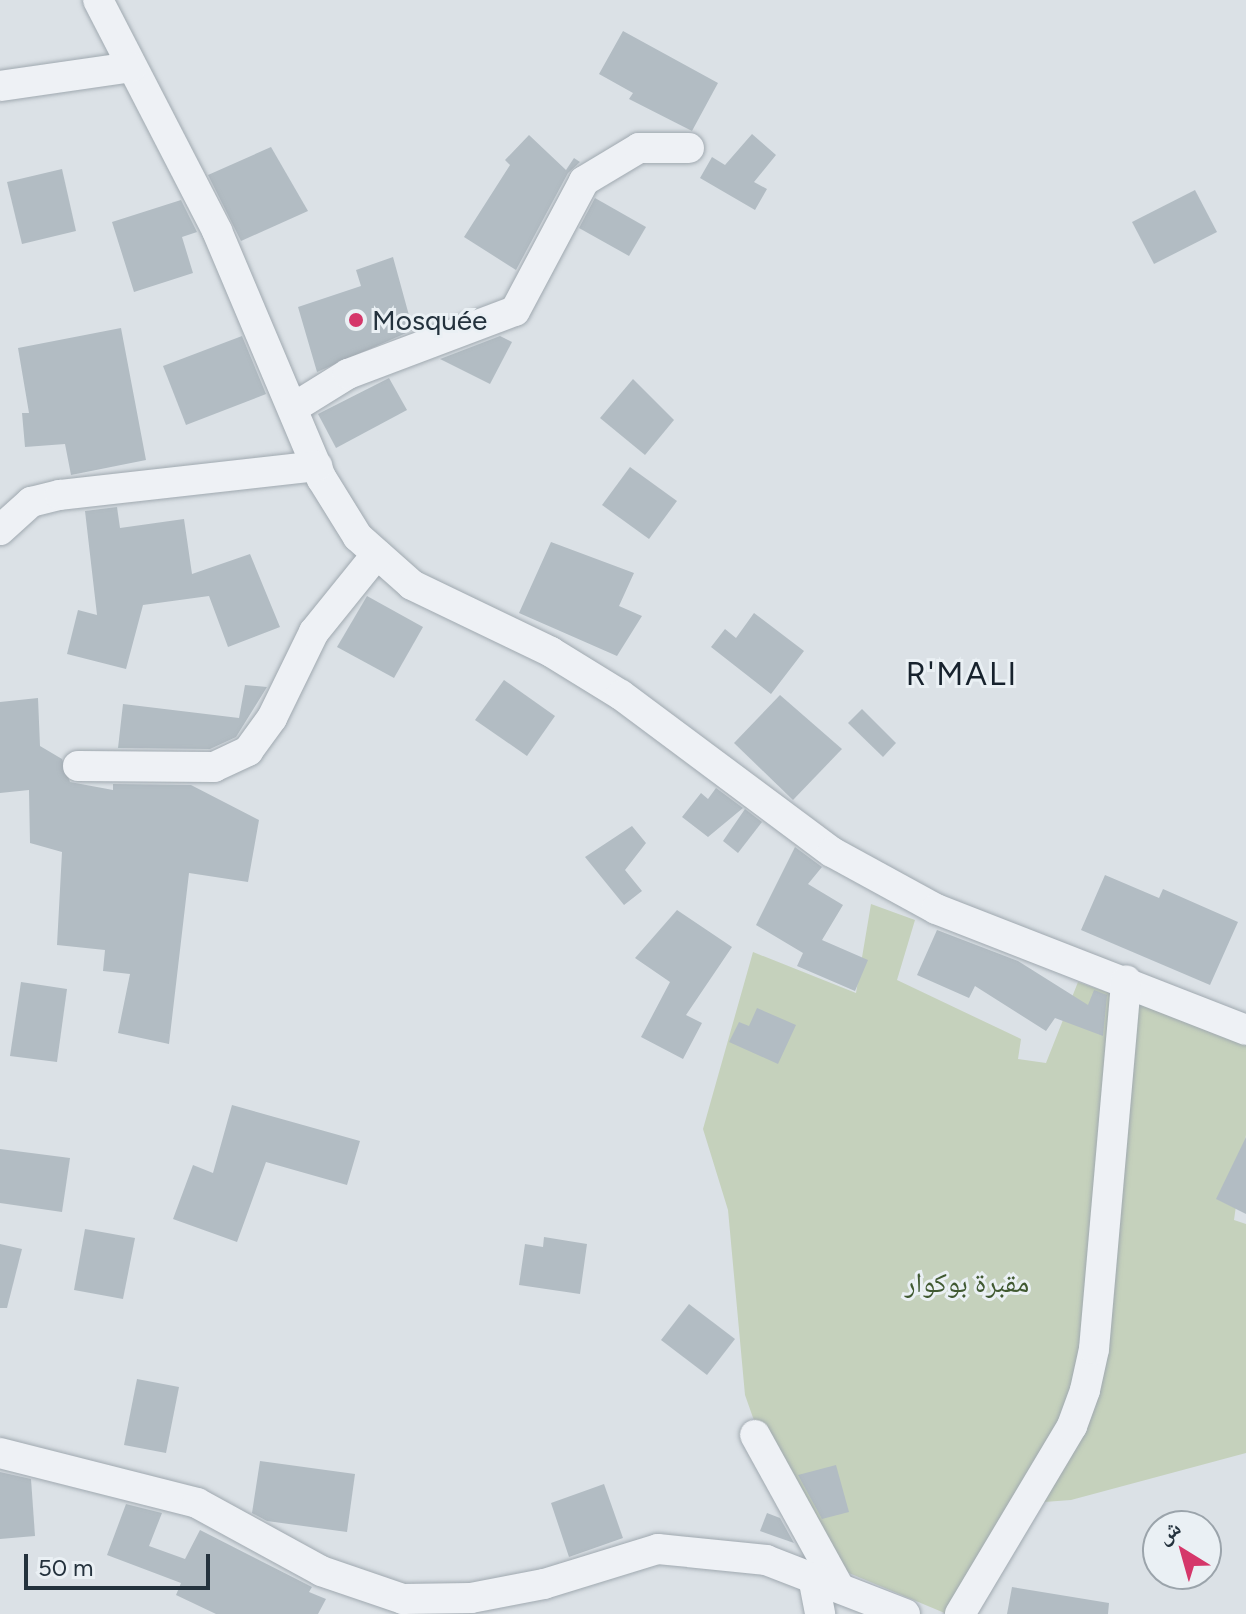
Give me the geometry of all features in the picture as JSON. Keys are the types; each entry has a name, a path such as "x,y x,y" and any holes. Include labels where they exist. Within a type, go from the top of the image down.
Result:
{"street":[{"path":"98,0 217,231 317,466 358,537 412,585 551,652 621,695 832,852 936,909 1126,980 1246,1030"},
{"path":"0,86 132,67"},
{"path":"293,408 348,374 515,311 584,181 639,148 689,148"},
{"path":"0,530 31,502 60,495 317,466"},
{"path":"78,766 214,767 248,751 272,718 314,632 377,554"},
{"path":"960,1614 1072,1426 1085,1390 1095,1333 1126,980"},
{"path":"755,1435 826,1582 820,1614"},
{"path":"0,1453 197,1503 321,1571 403,1599 471,1598 544,1584 658,1549 766,1560 905,1614"}],"green space":[{"name":"مقبرة بوكوار","path":"871,904 915,920 897,980 1021,1039 1018,1059 1046,1063 1078,982 1246,1041 1246,1135 1234,1220 1246,1224 1246,1453 1071,1500 1017,1504 947,1614 837,1568 763,1446 745,1395 728,1210 703,1129 753,952 856,993"}],"building":[{"path":"623,31 718,83 692,131 629,99 633,93 599,74"},
{"path":"752,134 776,155 754,182 767,189 755,210 700,178 712,157 725,165"},
{"path":"529,135 566,170 574,158 580,162 568,173 516,270 464,237 510,165 505,160"},
{"path":"271,147 308,211 241,241 208,175"},
{"path":"62,169 76,231 22,244 7,182"},
{"path":"1195,190 1217,232 1154,264 1132,222"},
{"path":"595,198 646,227 629,256 579,228"},
{"path":"181,200 197,232 182,237 193,273 134,292 112,222"},
{"name":"Mosquée","path":"393,257 413,330 317,372 298,307 361,286 356,270"},
{"path":"121,328 146,460 71,475 65,444 25,447 22,413 29,413 18,348"},
{"path":"242,336 266,394 186,425 163,366"},
{"path":"500,336 512,342 490,384 440,359"},
{"path":"389,378 407,410 336,448 318,414"},
{"path":"633,379 674,420 645,455 600,418"},
{"path":"630,467 677,501 649,539 602,505"},
{"path":"117,507 120,528 184,519 192,574 250,554 280,627 228,647 209,596 143,605 126,669 67,654 78,610 97,615 85,511"},
{"path":"551,542 634,573 619,606 642,616 617,656 519,613"},
{"path":"367,596 423,627 394,678 337,647"},
{"path":"754,613 804,651 771,694 711,647 725,629 736,638"},
{"path":"504,680 555,716 527,756 475,720"},
{"path":"245,685 267,687 236,737 210,749 118,748 123,704 239,718"},
{"path":"780,695 842,749 793,800 734,743"},
{"path":"38,698 40,746 62,759 70,782 113,790 113,784 191,785 259,820 248,882 189,873 169,1044 118,1033 130,974 103,971 105,950 57,945 62,852 30,843 29,790 0,793 0,702"},
{"path":"862,709 896,743 883,757 848,723"},
{"path":"716,788 743,808 708,837 682,817 701,793 708,799"},
{"path":"745,809 762,822 738,853 723,841"},
{"path":"632,826 646,843 625,870 642,891 624,905 585,857"},
{"path":"795,847 822,867 808,884 843,905 822,940 868,960 855,991 797,966 803,953 756,925"},
{"path":"1105,875 1159,898 1163,889 1238,922 1210,985 1081,930"},
{"path":"677,910 732,947 686,1015 702,1023 683,1059 641,1037 670,982 635,958"},
{"path":"937,930 1018,961 1088,1005 1094,990 1107,995 1103,1036 1055,1018 1046,1031 975,986 969,998 917,975"},
{"path":"21,982 67,989 57,1062 10,1056"},
{"path":"757,1008 796,1025 778,1064 729,1042 739,1022 749,1026"},
{"path":"232,1105 360,1141 347,1185 266,1162 237,1242 173,1219 193,1165 213,1173"},
{"path":"1246,1137 1246,1214 1216,1199"},
{"path":"0,1149 70,1158 62,1212 0,1203"},
{"path":"85,1229 135,1238 123,1299 74,1290"},
{"path":"544,1237 587,1244 580,1294 519,1285 525,1244 543,1247"},
{"path":"0,1244 22,1249 7,1308 0,1308"},
{"path":"689,1304 735,1339 707,1375 661,1340"},
{"path":"137,1379 179,1387 166,1453 124,1445"},
{"path":"260,1461 355,1474 347,1532 267,1521 252,1513"},
{"path":"836,1465 849,1512 822,1519 798,1475"},
{"path":"0,1472 31,1479 35,1536 0,1539"},
{"path":"604,1484 623,1538 569,1557 551,1503"},
{"path":"126,1504 162,1513 149,1546 185,1559 200,1530 312,1587 309,1592 326,1599 318,1614 216,1614 176,1595 181,1583 107,1555"},
{"path":"767,1513 780,1518 794,1543 760,1531"},
{"path":"1012,1587 1109,1603 1108,1614 1007,1614"}],"place":[{"name":"Mosquée","path":"356,320"}],"district":[{"name":"R'MALI","path":"962,674"}]}
